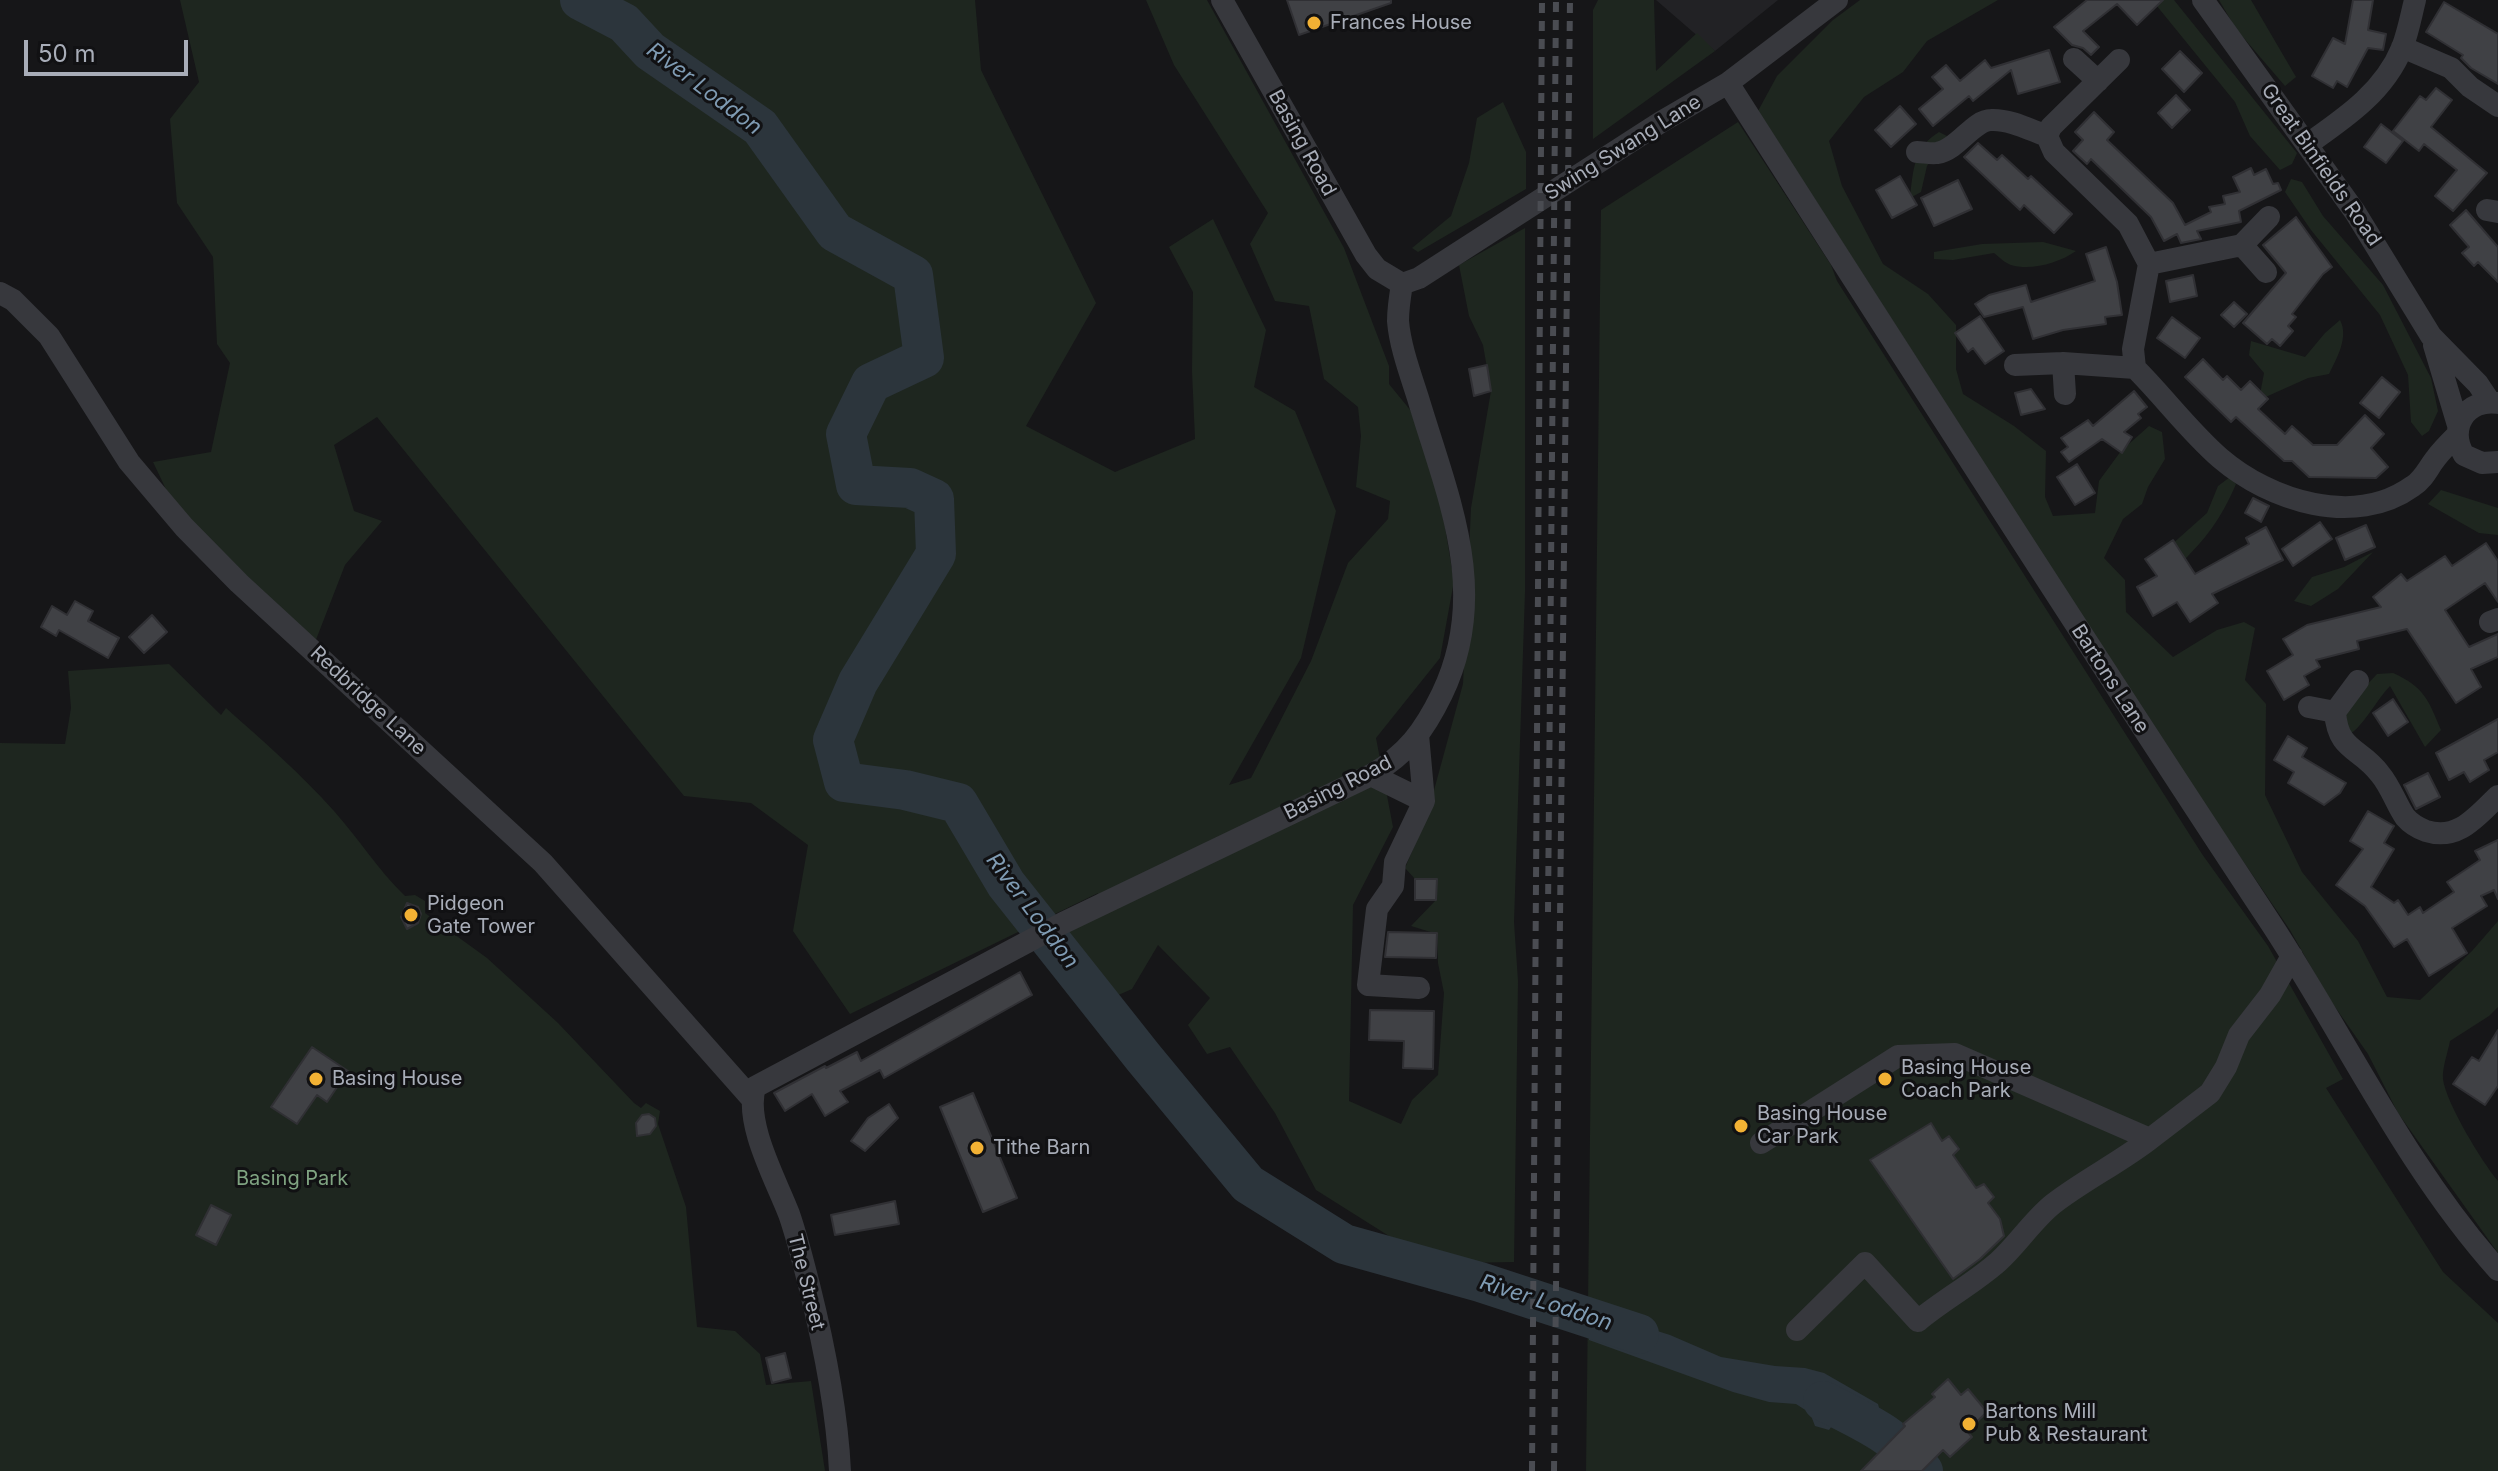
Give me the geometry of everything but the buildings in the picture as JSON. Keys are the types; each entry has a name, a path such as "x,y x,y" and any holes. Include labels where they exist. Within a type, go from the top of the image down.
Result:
{"street":[{"name":"Basing Road","path":"752,1099 755,1087 764,1081 1024,943 1371,775 1398,759 1435,709 1454,670 1461,646 1465,607 1463,560 1406,359 1398,320 1402,284 1377,269 1366,255 1222,0"},
{"name":"Swing Swang Lane","path":"1402,284 1419,278 1661,122 1728,83 1837,0"},
{"name":"Great Binfields Road","path":"2203,0 2373,239 2431,336 2494,402"},
{"path":"2308,144 2359,107 2387,77 2402,47 2415,0"},
{"path":"2402,47 2451,68 2470,87 2498,106"},
{"path":"2074,59 2098,81"},
{"path":"2047,136 2051,127 2119,60"},
{"name":"Bartons Lane","path":"1728,83 2063,608 2292,956 2409,1148 2465,1232 2498,1270"},
{"path":"1917,152 1938,153 1948,149 1983,121 2007,122 2047,136 2054,152 2128,224 2149,264 2133,349 2135,368 2220,458 2273,491 2326,508 2385,501 2422,479 2458,430 2464,413 2470,408 2494,402"},
{"path":"2149,264 2242,245 2269,217"},
{"path":"2242,245 2266,272"},
{"name":"Redbridge Lane","path":"0,293 13,300 49,336 129,462 184,527 239,583 543,863 752,1099"},
{"name":"Great Binfields Road","path":"2431,336 2458,430 2460,448 2488,465"},
{"path":"2015,365 2063,363 2135,368"},
{"path":"2063,363 2065,394"},
{"path":"2422,479 2488,465"},
{"path":"2358,681 2335,712 2337,730 2346,744 2380,773 2406,818 2417,828 2439,835 2457,832 2498,796"},
{"path":"2309,707 2335,712"},
{"path":"1418,735 1424,801 1395,862 1393,886 1377,909 1368,985 1419,988"},
{"path":"1371,775 1424,801"},
{"path":"1797,1330 1865,1263 1918,1321 1998,1262 2030,1225 2054,1204 2119,1163 2210,1093 2226,1067 2239,1035 2270,995 2292,956"},
{"path":"1761,1143 1898,1056 1955,1054 2150,1139"},
{"name":"The Street","path":"752,1099 754,1124 790,1218 809,1284 833,1402 840,1471"}],"shaded area":[{"path":"1656,0 1778,0 1715,51"},
{"path":"1588,1309 1670,1335 1721,1357 1824,1373 1878,1404 1878,1420 1863,1427 1834,1423 1829,1430 1815,1426 1810,1413 1796,1404 1769,1402 1733,1392 1589,1340"}],"green space":[{"path":"180,0 975,0 981,70 1096,303 1026,426 1115,472 1195,439 1193,292 1169,247 1213,219 1266,330 1254,387 1295,411 1336,511 1301,658 1229,785 1251,778 1311,661 1348,563 1388,519 1390,501 1356,487 1361,436 1358,407 1324,379 1309,306 1275,301 1250,244 1268,213 1174,65 1146,0 1207,0 1344,248 1389,366 1389,384 1411,411 1439,491 1454,581 1440,658 1376,738 1393,827 1353,905 1349,1101 1401,1124 1412,1100 1438,1075 1444,993 1438,963 1437,934 1411,926 1436,900 1437,880 1415,879 1405,868 1427,816 1463,684 1471,508 1491,391 1483,345 1469,316 1459,265 1525,228 1525,592 1514,922 1518,981 1514,1262 1459,1263 1389,1236 1316,1190 1275,1113 1230,1047 1207,1054 1188,1025 1210,998 1158,945 1132,989 1107,1000 1057,939 1098,893 850,1014 793,931 808,845 751,803 684,796 377,417 334,445 354,511 382,521 345,565 312,650 184,527 153,462 211,452 230,363 217,344 213,257 177,203 170,119 199,82"},
{"path":"1598,0 1654,0 1656,71 1697,33 1715,51 1593,139 1593,10"},
{"path":"1860,0 1998,0 1927,41 1903,72 1864,97 1829,141 1842,186 1883,264 1928,294 1956,325 1956,369 1963,394 2014,426 2046,451 2045,497 2053,516 2095,513 2099,481 2121,451 2149,426 2162,432 2165,459 2142,504 2123,519 2104,558 2125,580 2126,612 2173,657 2217,630 2244,622 2255,628 2245,680 2266,704 2265,795 2302,872 2358,941 2387,997 2420,1000 2472,951 2498,921 2498,1007 2450,1041 2443,1079 2474,1147 2498,1181 2498,1253 2398,1113 2368,1054 2328,997 2290,930 2177,764 1758,111 1777,76 1833,20"},
{"path":"2152,0 2174,0 2297,153 2292,164 2280,170 2250,136 2235,102"},
{"path":"2219,0 2251,0 2296,77 2285,86 2236,29"},
{"path":"1503,102 1526,152 1526,189 1418,252 1412,248 1451,216 1469,163 1477,118"},
{"path":"1738,122 2202,854 2268,946 2343,1079 2326,1088 2443,1272 2498,1323 2498,1471 1586,1471 1601,210"},
{"path":"1939,132 1947,136 1927,166 1921,192 1910,198 1920,152"},
{"path":"2291,179 2302,182 2323,216 2383,285 2431,378 2438,411 2429,431 2422,436 2411,422 2408,375 2380,315 2311,230 2285,192"},
{"path":"2043,242 2076,251 2053,262 2027,267 2009,264 1994,253 1953,260 1934,259 1934,252 1982,244"},
{"path":"2340,320 2343,340 2329,374 2308,378 2259,400 2264,373 2249,355 2251,341 2305,357"},
{"path":"2230,477 2236,484 2225,508 2205,537 2179,565 2170,546 2207,513 2218,486"},
{"path":"2441,490 2498,508 2498,535 2479,533 2428,504"},
{"path":"2373,552 2338,589 2311,606 2294,601 2312,577 2344,567"},
{"name":"Basing Park","path":"169,664 221,715 226,708 282,758 334,811 405,896 415,895 425,901 425,913 487,958 558,1023 634,1103 641,1108 646,1103 660,1111 658,1124 686,1207 697,1327 735,1331 760,1354 766,1385 811,1381 825,1471 0,1471 0,743 65,744 71,708 68,671"},
{"path":"2393,673 2418,689 2441,730 2425,747 2390,686 2357,728 2346,736 2343,710 2377,674"}],"waterway":[{"name":"River Loddon","path":"580,0 624,23 650,51 760,127 835,232 913,275 924,358 871,383 846,434 856,485 910,488 934,499 936,554 858,682 833,740 844,782 905,790 958,803 1006,884 1248,1184 1344,1244 1480,1282 1639,1334"},
{"name":"River Loddon","path":"1823,1401 1891,1438 1923,1471"}],"railway":[{"path":"1532,1471 1542,0"},
{"path":"1548,912 1556,0"},
{"path":"1554,1471 1570,0"}],"place":[{"name":"Frances House","path":"1314,23"},
{"name":"Pidgeon Gate Tower","path":"411,915"},
{"name":"Basing House","path":"316,1079"},
{"name":"Basing House Coach Park","path":"1885,1079"},
{"name":"Basing House Car Park","path":"1741,1126"},
{"name":"Tithe Barn","path":"977,1148"},
{"name":"Bartons Mill Pub & Restaurant","path":"1969,1424"}]}
